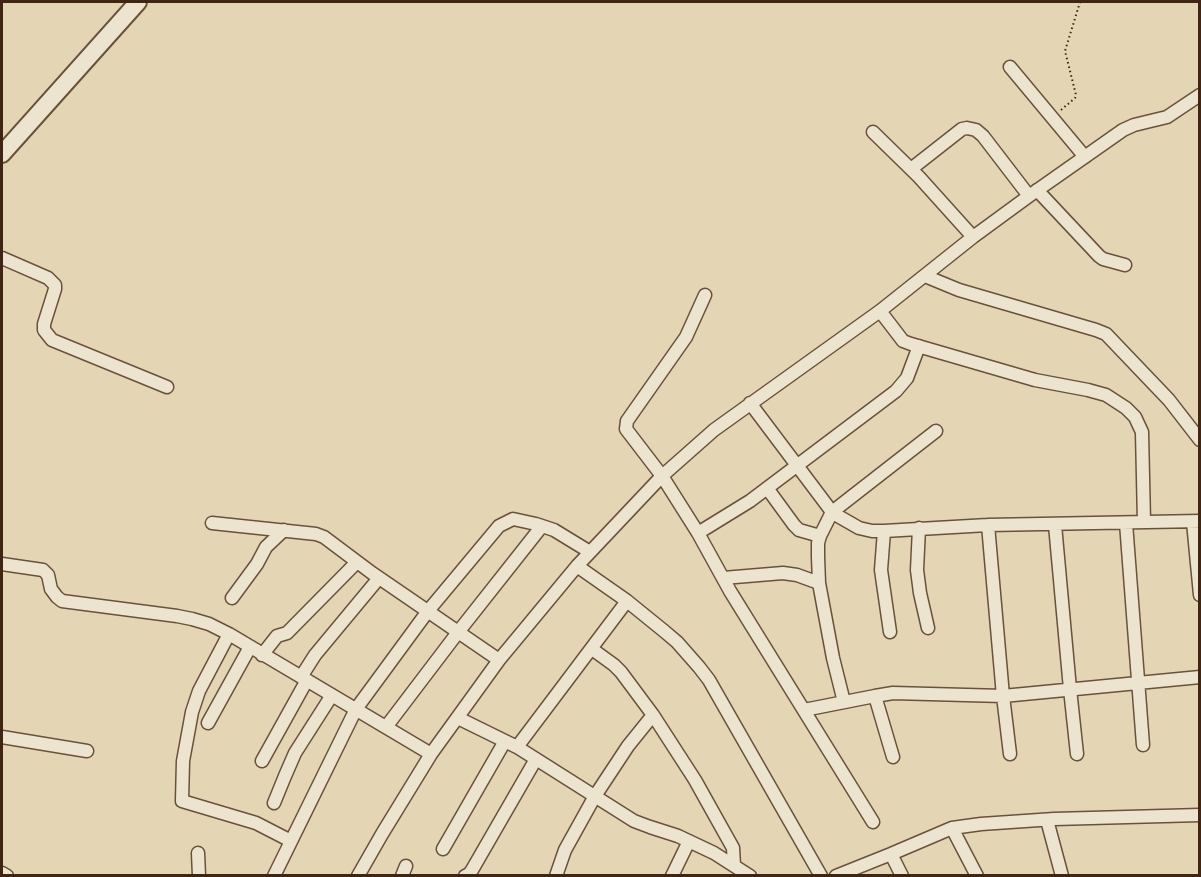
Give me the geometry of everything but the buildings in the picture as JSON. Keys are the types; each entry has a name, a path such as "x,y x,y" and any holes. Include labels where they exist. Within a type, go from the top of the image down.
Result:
{"street":[{"path":"2,154 138,2"},
{"path":"1010,67 1085,157"},
{"path":"358,876 431,754 500,660 577,566 662,476 714,430 880,312 973,237 1033,193 1123,130 1167,117 1200,95"},
{"path":"911,169 962,129 976,130 1033,193 1099,256 1125,265"},
{"path":"873,132 911,169 973,237"},
{"path":"2,258 48,278 55,285 44,324 44,330 52,340 167,387"},
{"path":"925,276 959,290 1106,334 1169,400 1200,440"},
{"path":"705,295 686,337 626,425 630,435 662,476 698,533 723,578 873,822"},
{"path":"880,312 903,341 1035,380 1106,395 1126,408 1135,417 1142,432 1144,522"},
{"path":"698,533 741,507 896,391 907,378 919,346"},
{"path":"750,403 832,512 859,528 884,531 988,525 1196,522 1200,595"},
{"path":"844,702 819,584 818,543 820,536 832,512 936,431"},
{"path":"766,488 794,525 805,532 820,536"},
{"path":"274,876 356,709 428,611 499,526 513,519 542,526 554,530 590,552"},
{"path":"212,523 284,530 324,537 379,578 500,660"},
{"path":"1126,523 1143,745"},
{"path":"988,525 1010,754"},
{"path":"1055,525 1077,754"},
{"path":"386,727 542,526"},
{"path":"919,528 917,570 928,628"},
{"path":"232,598 257,564 266,547 284,530"},
{"path":"884,531 881,570 890,632"},
{"path":"262,655 277,636 287,633 357,562"},
{"path":"2,564 43,570 48,575 51,590 62,601 192,619 209,624 431,754"},
{"path":"577,566 627,601 677,642 709,680 821,876"},
{"path":"723,578 783,573 797,574 819,584"},
{"path":"261,761 315,656 379,578"},
{"path":"517,747 627,601"},
{"path":"229,634 199,691 192,712 183,761 182,801 256,823 291,841"},
{"path":"208,723 250,648"},
{"path":"592,649 621,672 695,780 733,848 734,865"},
{"path":"804,710 893,693 1003,696 1200,677"},
{"path":"274,803 295,753 332,695"},
{"path":"875,696 893,757"},
{"path":"556,876 565,850 595,796 652,715"},
{"path":"458,718 517,747 634,821 689,841 714,853 750,876"},
{"path":"2,737 87,751"},
{"path":"443,849 505,741"},
{"path":"465,876 472,870 536,759"},
{"path":"836,876 952,828 1047,820 1200,815"},
{"path":"1047,820 1062,876"},
{"path":"952,828 977,876"},
{"path":"672,876 689,841"},
{"path":"198,853 199,876"},
{"path":"891,854 902,876"},
{"path":"2,873 8,876"}],"path":[{"path":"1052,117 1076,95 1065,51 1080,2"}]}
